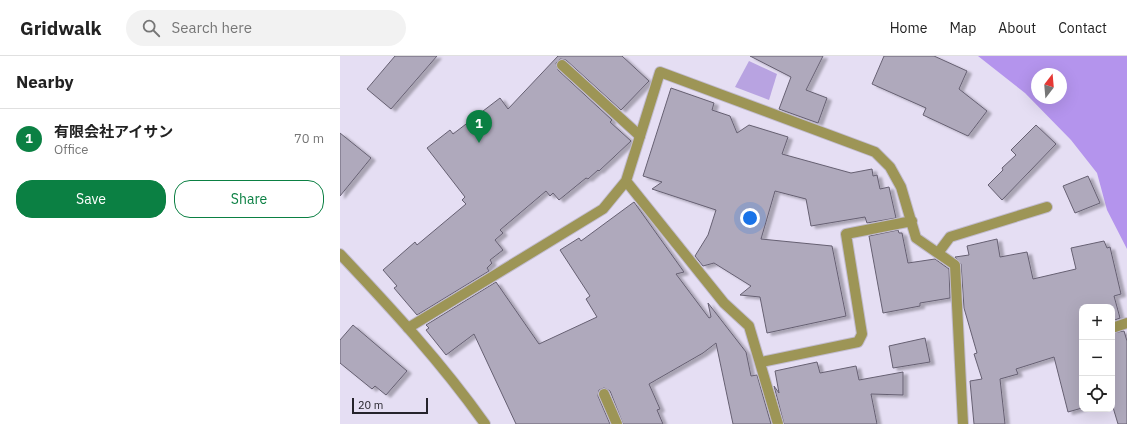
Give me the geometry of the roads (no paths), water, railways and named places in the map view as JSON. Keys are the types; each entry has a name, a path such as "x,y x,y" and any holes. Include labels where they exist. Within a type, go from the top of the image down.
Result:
{"street":[{"path":"562,65 640,136"},
{"path":"408,328 603,209 626,181 660,72 875,152 890,167 901,187 916,238 955,265 963,424"},
{"path":"626,181 724,303 749,326 761,362 778,424"},
{"path":"938,253 950,237 1047,207"},
{"path":"761,362 858,342 862,334 846,234 912,221"},
{"path":"340,254 408,328 485,424"},
{"path":"1115,326 1127,323"},
{"path":"604,394 617,424"}],"place":[{"name":"有限会社アイサン","path":"479,143"}]}
